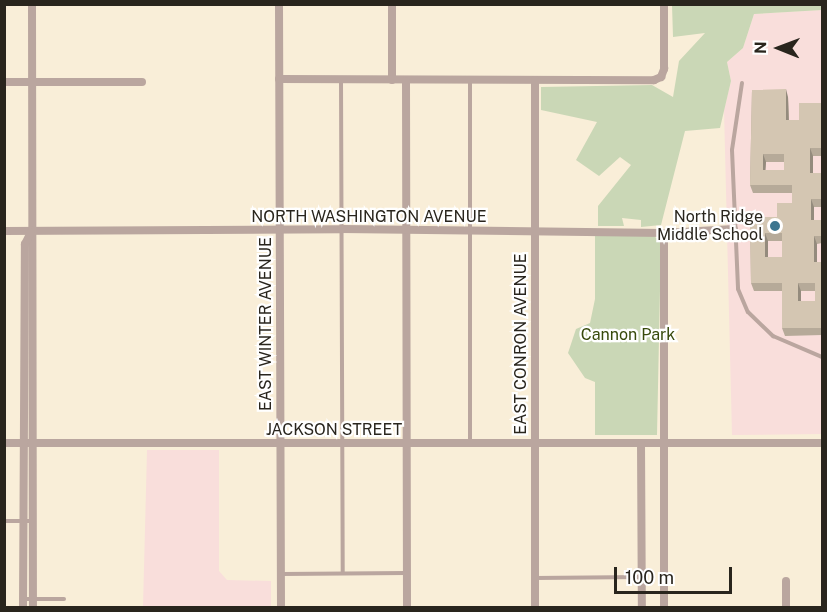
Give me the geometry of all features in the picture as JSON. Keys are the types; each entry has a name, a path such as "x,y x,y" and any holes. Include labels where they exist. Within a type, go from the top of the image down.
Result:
{"street":[{"path":"32,4 33,603"},
{"name":"EAST WINTER AVENUE","path":"279,4 281,608"},
{"path":"392,4 392,80"},
{"path":"279,79 406,81 661,77 664,4"},
{"name":"EAST CONRON AVENUE","path":"535,80 533,230 535,608"},
{"path":"406,81 407,608"},
{"path":"4,82 142,82"},
{"name":"NORTH WASHINGTON AVENUE","path":"4,231 342,229 664,233 734,229"},
{"path":"23,603 25,244 31,231"},
{"path":"664,233 664,608"},
{"path":"24,306 34,306"},
{"path":"24,373 34,373"},
{"name":"JACKSON STREET","path":"4,443 822,443"},
{"path":"641,443 642,608"},
{"path":"23,574 33,573"},
{"path":"786,581 786,608"}],"lane":[{"path":"341,80 343,573"},
{"path":"470,80 470,443"},
{"path":"742,82 732,150 738,289 748,312 773,336 822,357"},
{"path":"4,520 34,521"},
{"path":"281,574 407,573"},
{"path":"534,578 642,577"},
{"path":"23,603 64,599"}],"shaded area":[{"name":"North Ridge Middle School","path":"822,10 822,434 732,435 724,110 731,81 727,62 743,48 754,14"},
{"path":"147,450 219,450 219,571 227,580 271,581 271,607 143,607"}],"green space":[{"path":"822,4 822,10 754,14 743,48 727,62 731,81 720,128 685,131 661,225 641,227 641,220 622,218 624,226 598,226 598,206 631,165 620,157 599,176 576,160 597,122 541,110 541,87 652,85 673,97 679,61 705,33 673,37 672,5"},
{"name":"Cannon Park","path":"595,235 654,236 661,242 657,435 595,435 595,382 585,378 568,353 576,329 590,323 595,299"}],"building":[{"path":"786,89 786,120 799,120 799,103 822,103 822,148 810,148 810,173 822,173 822,199 811,199 811,220 822,220 822,236 814,236 814,262 822,262 822,328 782,328 782,283 751,283 750,217 777,217 777,203 792,203 792,185 750,185 752,90","holes":["763,154 784,154 784,170 763,170","765,233 782,233 782,257 765,257","798,283 815,283 815,301 798,301"]}],"place":[{"name":"North Ridge Middle School","path":"775,226"}]}
